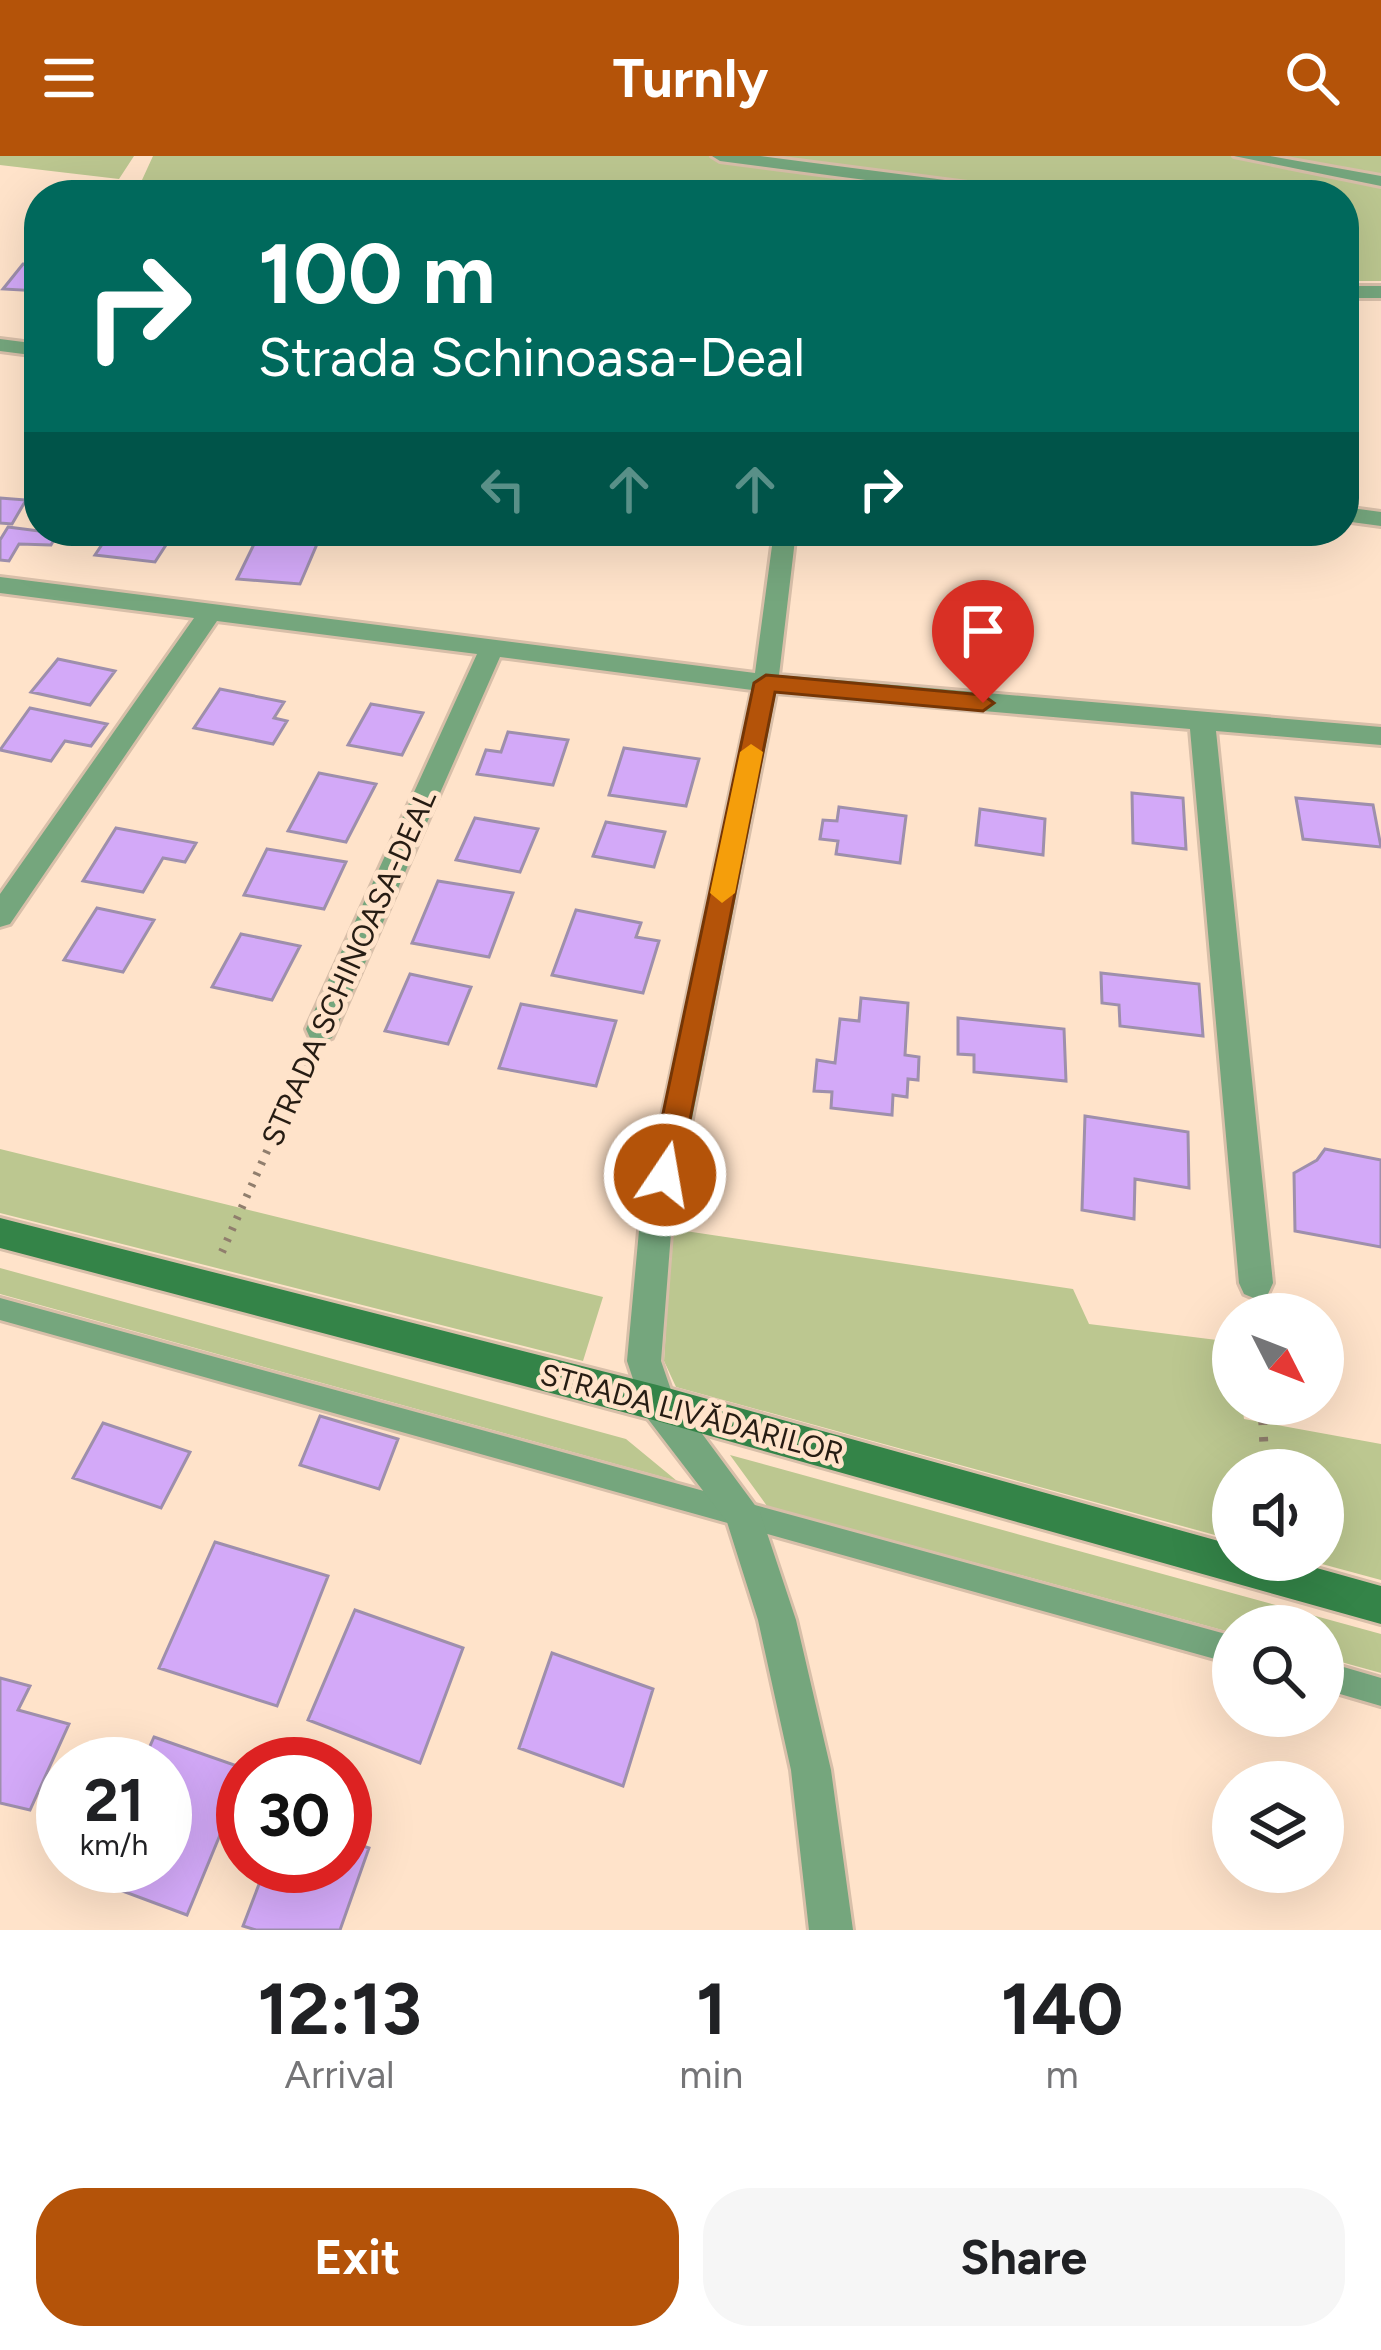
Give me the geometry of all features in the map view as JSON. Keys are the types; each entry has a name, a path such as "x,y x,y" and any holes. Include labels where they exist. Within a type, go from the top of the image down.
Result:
{"street":[{"path":"721,156 987,180"},
{"path":"1242,156 1381,181"},
{"path":"782,546 766,683 656,1220 644,1361 657,1403 742,1512 777,1620 811,1770 831,1930"},
{"path":"0,585 766,683 1381,736"},
{"path":"0,916 210,613"},
{"name":"STRADA SCHINOASA-DEAL","path":"321,1029 491,650"},
{"path":"1201,723 1208,751 1256,1283"},
{"name":"STRADA LIVĂDARILOR","path":"0,1234 657,1403 1381,1605"}],"lane":[{"path":"0,1309 1212,1644"},
{"path":"1344,1681 1381,1691"}],"path":[{"name":"STRADA SCHINOASA-DEAL","path":"207,1287 321,1029"}],"green space":[{"path":"0,156 134,156 119,179 0,165"},
{"path":"153,156 1381,156 1381,281 1359,281 1359,180 142,180"},
{"path":"0,1149 603,1297 583,1361 0,1213"},
{"path":"672,1229 1073,1289 1089,1324 1212,1339 1212,1425 1277,1425 1381,1444 1381,1580 1344,1570 1344,1449 1212,1449 1212,1534 676,1387 664,1361"},
{"path":"0,1268 626,1439 677,1481 0,1294"},
{"path":"730,1455 1276,1605 1212,1605 1212,1627 767,1506"},
{"path":"1344,1624 1381,1634 1381,1673 1344,1663"}],"building":[{"path":"23,264 24,264 24,290 3,289"},
{"path":"0,498 24,500 12,524 0,523"},
{"path":"8,527 24,529 24,544 19,544 9,561 0,560 0,540"},
{"path":"101,546 165,546 155,562 95,555"},
{"path":"253,546 316,546 300,584 237,579"},
{"path":"58,659 115,671 90,705 31,692"},
{"path":"220,689 284,702 274,718 287,721 273,744 194,728"},
{"path":"371,704 423,713 402,755 348,745"},
{"path":"30,708 107,724 91,746 65,741 51,761 0,750"},
{"path":"508,732 568,740 553,785 477,774 486,750 501,752"},
{"path":"624,748 699,759 686,806 609,795"},
{"path":"319,773 376,784 346,842 288,831"},
{"path":"1132,793 1183,798 1186,849 1133,843"},
{"path":"1296,798 1373,805 1381,847 1303,839"},
{"path":"839,807 906,816 900,863 836,854 838,841 820,839 823,820 837,821"},
{"path":"980,809 1045,819 1043,855 976,845"},
{"path":"475,818 538,829 520,872 456,860"},
{"path":"606,822 665,832 654,867 593,856"},
{"path":"116,828 196,843 185,862 163,858 143,892 83,881"},
{"path":"267,849 346,862 324,909 244,895"},
{"path":"438,881 513,893 489,957 412,943"},
{"path":"97,908 154,920 123,972 64,960"},
{"path":"576,910 641,923 636,937 659,941 643,993 552,975"},
{"path":"241,934 300,946 272,1000 212,987"},
{"path":"1101,973 1199,984 1203,1036 1120,1026 1119,1005 1102,1003"},
{"path":"410,974 471,987 448,1044 385,1031"},
{"path":"861,998 908,1003 905,1055 919,1057 918,1080 908,1079 907,1097 893,1095 892,1115 831,1108 832,1092 814,1091 817,1060 835,1063 840,1019 859,1021"},
{"path":"521,1004 616,1021 596,1086 499,1068"},
{"path":"958,1018 1064,1029 1066,1081 974,1072 974,1055 958,1054"},
{"path":"1085,1116 1188,1132 1189,1188 1135,1179 1134,1219 1082,1210"},
{"path":"1325,1149 1381,1160 1381,1247 1295,1231 1294,1173 1317,1160"},
{"path":"320,1416 398,1439 379,1489 300,1465"},
{"path":"103,1423 190,1452 161,1508 73,1478"},
{"path":"215,1542 328,1576 277,1706 159,1668"},
{"path":"355,1610 463,1648 420,1763 372,1745 372,1737 352,1737 308,1720"},
{"path":"552,1653 653,1689 623,1786 519,1748"},
{"path":"0,1678 30,1686 18,1710 69,1724 63,1737 36,1737 36,1797 30,1810 0,1803"},
{"path":"192,1750 216,1759 216,1845 187,1915 128,1893 192,1893"},
{"path":"256,1893 353,1893 340,1930 243,1926"}],"slow traffic":[{"path":"722,893 751,752"}],"route":[{"path":"665,1175 766,683 983,703"}]}
